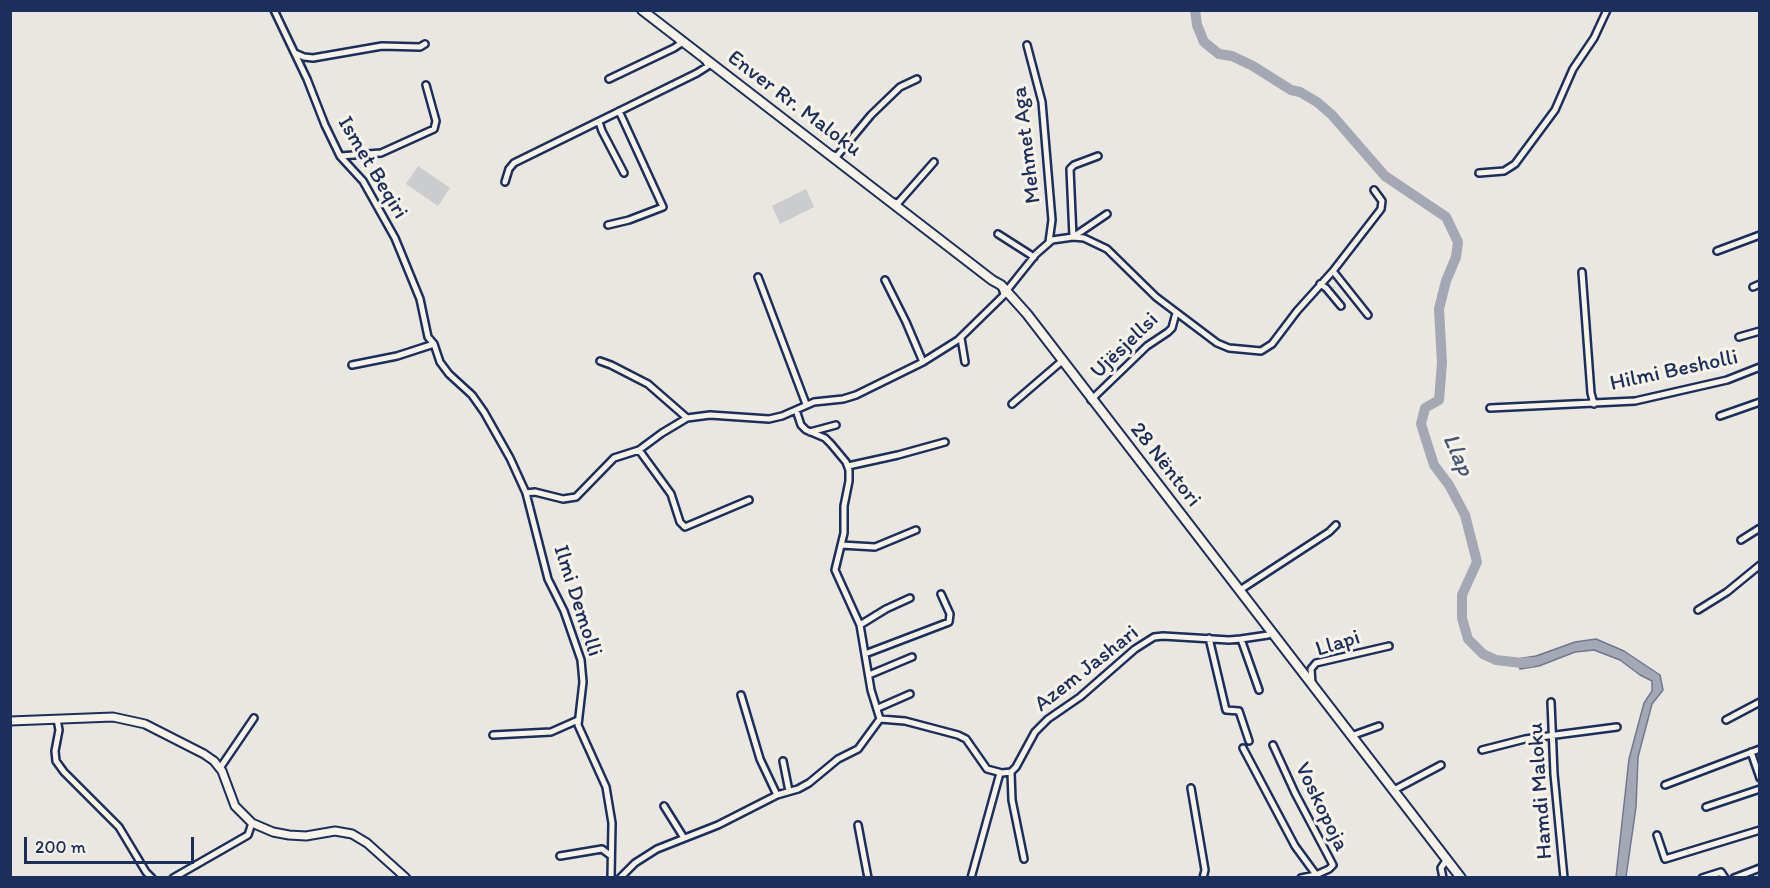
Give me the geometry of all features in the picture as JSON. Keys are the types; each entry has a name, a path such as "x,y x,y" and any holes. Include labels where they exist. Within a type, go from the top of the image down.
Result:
{"main road":[{"name":"Enver Rr. Maloku","path":"642,10 1001,285"},
{"name":"28 Nëntori","path":"1001,285 1027,314 1461,878"}],"street":[{"name":"Ismet Beqiri","path":"274,10 340,156 363,182 395,238 420,299 428,337"},
{"path":"1479,173 1504,171 1515,164 1555,110 1573,69 1594,38 1607,10"},
{"path":"609,79 681,44 677,37"},
{"path":"294,53 313,58 382,46 420,47 425,44"},
{"name":"Mehmet Aga","path":"1027,45 1042,102 1052,220 1049,242"},
{"path":"505,182 509,169 514,163 703,69 708,66 704,59"},
{"path":"828,153 837,156 900,87 917,79"},
{"path":"340,156 381,153 434,129 436,121 426,85"},
{"path":"608,225 663,207 619,111"},
{"path":"599,122 624,173"},
{"path":"1073,237 1071,169 1074,165 1098,156"},
{"path":"889,201 898,203 934,162"},
{"path":"1001,285 1008,290 1049,242 1073,237 1092,241 1107,249 1156,297 1221,345 1228,348 1262,351 1272,344 1381,209 1381,199 1374,190"},
{"path":"1073,237 1107,214"},
{"path":"998,234 1034,257"},
{"path":"1717,251 1760,235"},
{"path":"1333,271 1368,315"},
{"name":"Hilmi Besholli","path":"1582,272 1591,393 1594,404"},
{"path":"758,277 806,404"},
{"path":"885,280 923,362"},
{"path":"1320,284 1341,306"},
{"path":"526,493 535,492 559,499 572,499 582,492 614,458 639,450 687,418 710,415 769,418 796,410 806,404 856,395 923,362 961,338 1004,295 1001,285"},
{"name":"Ujësjellsi","path":"1091,400 1147,346 1168,332 1176,313"},
{"path":"1739,337 1760,331"},
{"name":"Ilmi Demolli","path":"428,337 434,344 440,362 484,412 510,458 533,513 548,579 564,611 581,660 583,682 578,720 580,733 606,787 612,823 611,878"},
{"path":"961,338 965,362"},
{"path":"352,365 396,357 434,344"},
{"path":"600,361 648,384 687,418"},
{"path":"1012,404 1062,361"},
{"name":"Hilmi Besholli","path":"1490,408 1635,401 1727,380 1760,367"},
{"path":"1720,416 1760,402"},
{"path":"620,878 650,853 718,825 777,795 809,783 838,759 858,749 880,719 860,628 835,570 844,533 844,506 850,475 848,466 825,438 810,432 801,425 796,410"},
{"path":"810,432 836,425"},
{"path":"848,466 945,442"},
{"path":"639,450 671,494 680,522 685,527 749,500"},
{"path":"1240,590 1329,532 1336,525"},
{"path":"1741,540 1760,528"},
{"path":"841,545 875,547 916,530"},
{"path":"1698,610 1727,592 1760,565"},
{"path":"865,654 949,622 950,614 941,594"},
{"path":"860,628 886,609 910,598"},
{"name":"Azem Jashari","path":"1011,772 1020,762 1040,726 1080,698 1141,644 1154,637 1241,639 1268,635 1272,632"},
{"path":"1209,638 1226,710 1239,711 1249,741"},
{"path":"1241,639 1259,690"},
{"name":"Llapi","path":"1312,684 1311,669 1316,663 1389,646"},
{"path":"869,675 912,657"},
{"path":"878,708 910,694"},
{"path":"741,695 760,759 777,795"},
{"name":"Hamdi Maloku","path":"1551,702 1554,774 1564,878"},
{"path":"1726,720 1760,702"},
{"path":"10,721 113,717 136,721 161,731 204,754 220,768 236,806 252,823 273,832 289,835 306,836 335,831 352,834 367,843 406,878"},
{"path":"220,768 254,718"},
{"path":"57,719 59,730 55,758 64,772 119,827 152,878"},
{"path":"880,719 906,721 958,735 966,739 987,769 999,773 1011,772 1012,800 1024,859"},
{"path":"494,735 551,732 578,720"},
{"path":"1351,736 1379,726"},
{"path":"1482,750 1525,739 1617,727"},
{"name":"Voskopoja","path":"1273,746 1333,865 1317,876"},
{"path":"1243,748 1291,839 1317,876 1301,878"},
{"path":"1665,785 1760,749"},
{"path":"1751,752 1760,778"},
{"path":"783,761 789,791"},
{"path":"1394,790 1441,765"},
{"path":"971,878 999,773"},
{"path":"1191,788 1205,870 1203,878"},
{"path":"1706,807 1760,789"},
{"path":"664,806 684,838"},
{"path":"173,878 248,835 252,823"},
{"path":"858,825 868,878"},
{"path":"1657,835 1665,859 1760,830"},
{"path":"560,856 602,849 611,856"},
{"path":"1443,878 1441,868 1447,859"},
{"path":"1734,878 1760,868"},
{"path":"1702,878 1721,872 1725,878"}],"shaded area":[{"path":"418,166 450,188 438,206 406,184"},
{"path":"806,189 814,207 780,224 772,206"},
{"path":"1596,639 1624,651 1660,675 1663,690 1652,704 1638,757 1636,807 1626,877 1616,877 1629,759 1644,703 1652,691 1652,681 1620,660 1594,650 1575,652 1539,666 1520,669 1517,659 1536,656 1575,642"}],"waterway":[{"name":"Llap","path":"1195,10 1197,25 1204,42 1219,54 1232,56 1253,66 1291,90 1300,92 1317,102 1332,115 1385,176 1446,217 1458,242 1456,257 1446,281 1439,309 1442,363 1439,400 1425,408 1421,424 1434,465 1449,485 1465,515 1477,562 1462,595 1462,618 1468,639 1483,654 1496,660 1531,662"}]}
